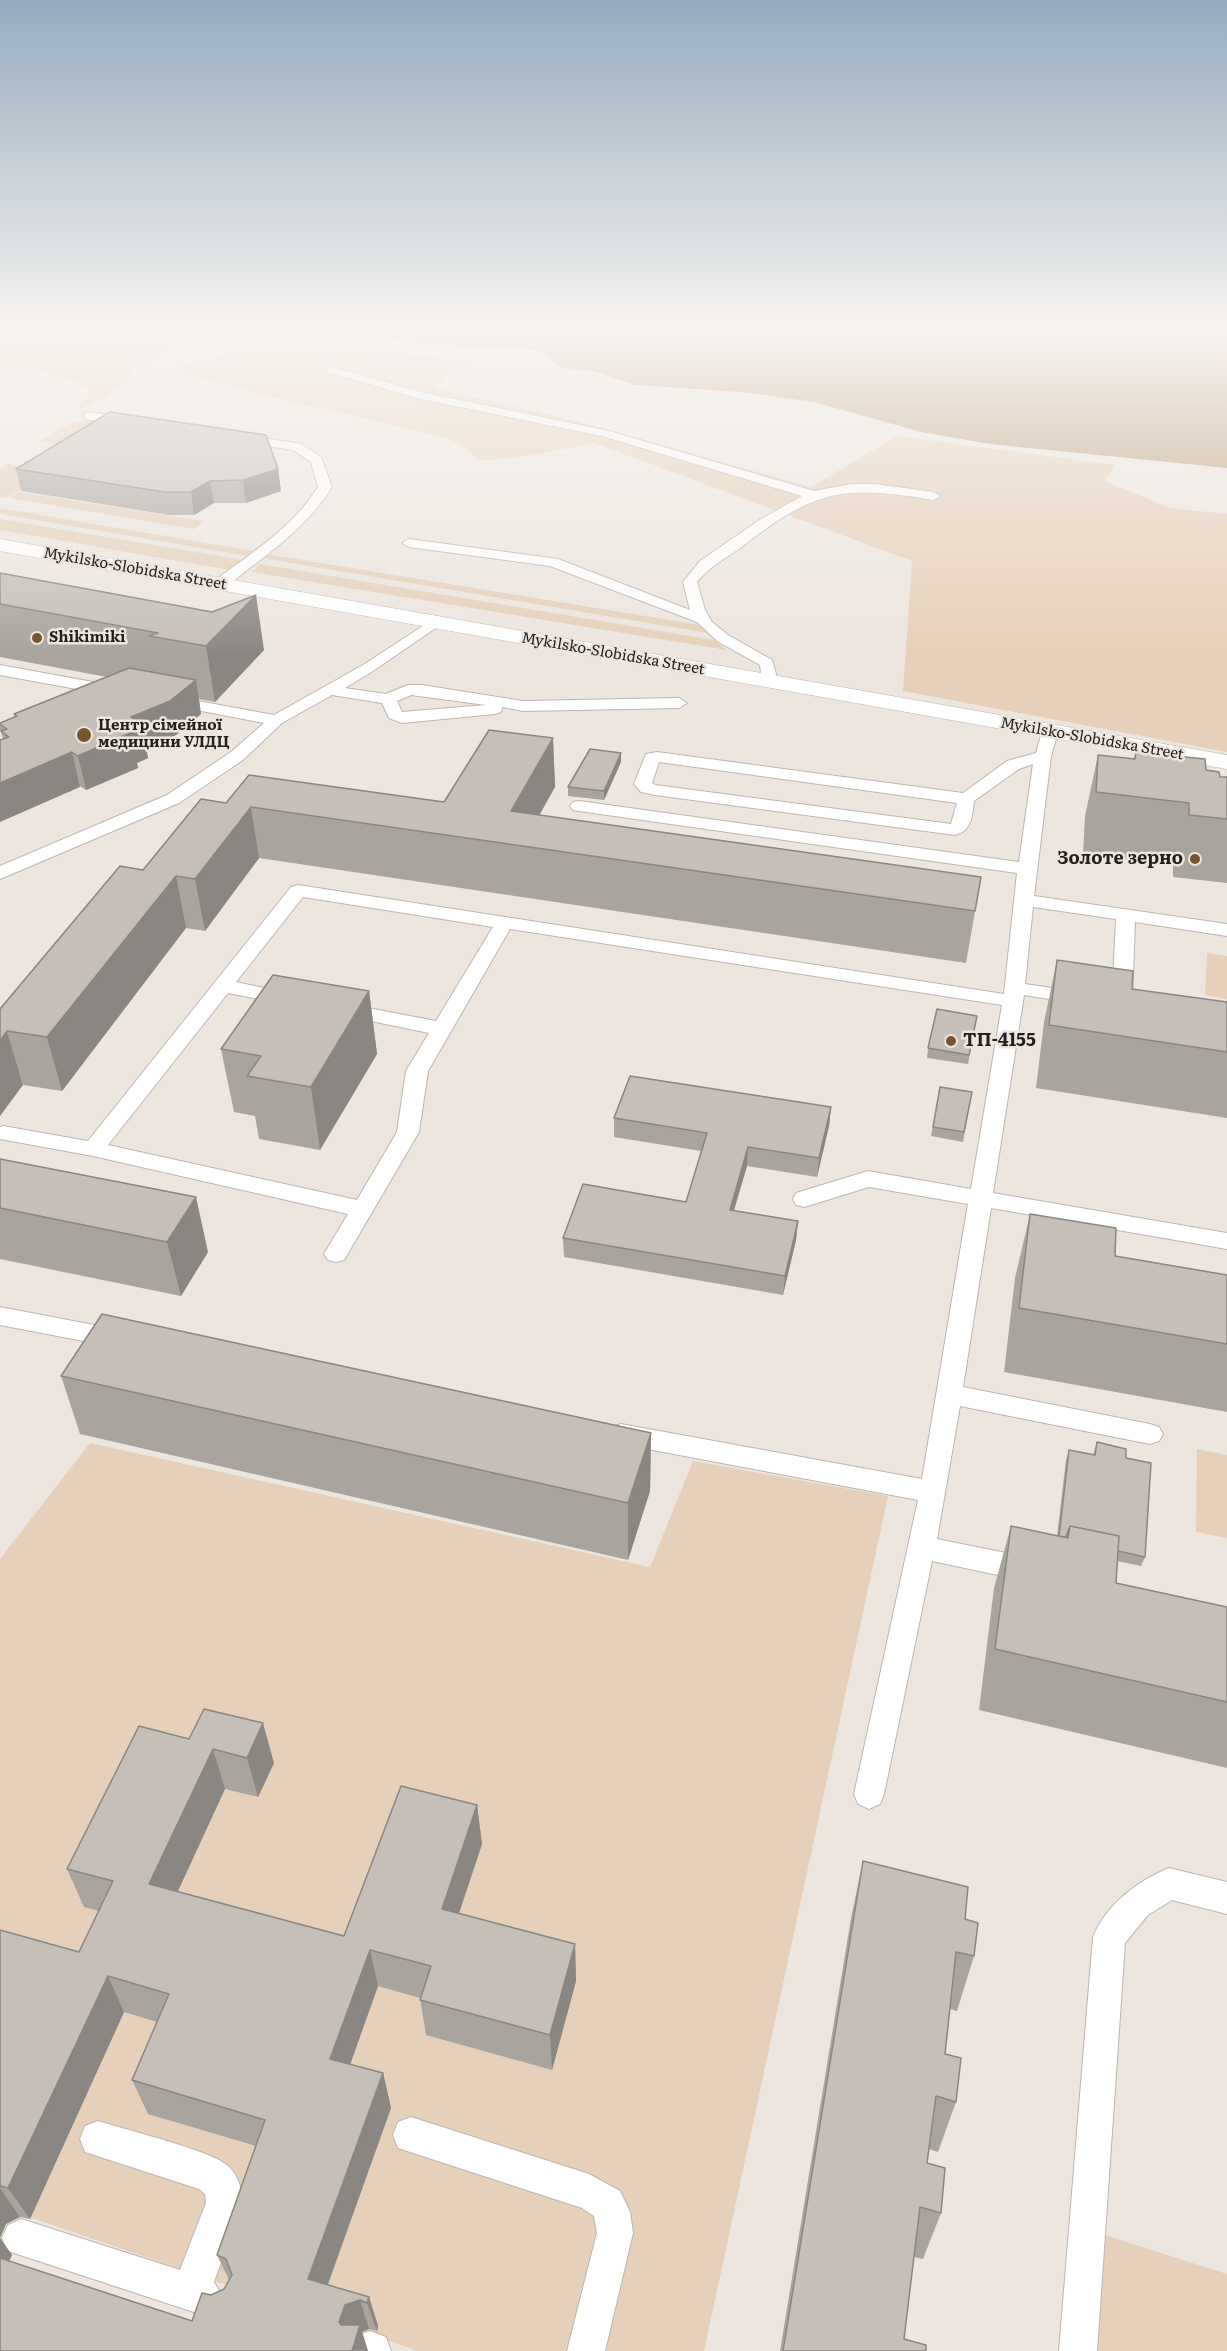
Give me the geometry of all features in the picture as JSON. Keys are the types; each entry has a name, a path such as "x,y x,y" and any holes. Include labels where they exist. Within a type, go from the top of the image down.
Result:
{"street":[{"name":"Mykilsko-Slobidska Street","path":"0,545 1227,762"}],"lane":[{"path":"219,584 299,519 320,497 325,487 317,459 297,447 244,439"},
{"path":"618,439 812,495"},
{"path":"701,619 690,582 704,565 728,551 771,518 812,495 855,486 874,486 933,496"},
{"path":"409,543 553,562 701,619 725,639 752,652 767,663 770,681"},
{"path":"0,873 173,799 237,756 276,720 368,668 435,622"},
{"path":"0,670 33,681 89,686 135,695"},
{"path":"70,700 89,686"},
{"path":"330,690 388,699 401,692 414,689 523,706"},
{"path":"159,699 276,720"},
{"path":"388,699 395,715 402,718 523,706 679,703"},
{"path":"869,1794 933,1492 1014,994 1027,869 1043,756 1050,732"},
{"path":"966,799 657,757 652,758 643,779 643,784 647,788 655,790 946,830 959,828 966,799 1013,765 1043,756"},
{"path":"579,806 1027,869"},
{"path":"93,1149 298,891 1014,994 1145,1007"},
{"path":"1023,900 1227,930"},
{"path":"1121,1004 1126,915"},
{"path":"336,1254 408,1132 417,1071 505,922"},
{"path":"223,986 304,1002"},
{"path":"327,1006 443,1029"},
{"path":"3,1133 93,1149 363,1209"},
{"path":"804,1199 868,1179 1227,1240"},
{"path":"0,1316 140,1343"},
{"path":"948,1394 1150,1434"},
{"path":"601,1431 933,1492"},
{"path":"921,1547 1057,1576"},
{"path":"1078,2351 1109,1937 1137,1904 1169,1884 1227,1898"},
{"path":"411,2135 589,2192 605,2200 614,2214 615,2233 586,2351"},
{"path":"21,2238 208,2297 224,2203 224,2190 217,2178 98,2139"}],"shaded area":[{"path":"44,439 115,439 85,448 40,441"},
{"path":"449,439 640,439 811,487 892,439 917,439 1116,465 1105,481 1170,508 1227,514 1227,752 903,691 912,561 594,443 520,457 479,461 465,448"},
{"path":"960,439 1227,439 1227,468 990,444"},
{"path":"8,464 49,470 7,498 0,497 0,469"},
{"path":"19,492 204,521 194,529 9,498"},
{"path":"0,508 254,551 248,556 0,514"},
{"path":"0,519 242,560 230,570 0,530"},
{"path":"266,554 700,625 708,633 261,558"},
{"path":"260,564 714,640 727,650 252,572"},
{"path":"1207,953 1227,956 1227,999 1205,995"},
{"path":"90,1443 650,1567 693,1461 888,1496 704,2351 418,2351 0,2207 0,1559"},
{"path":"1197,1449 1227,1455 1227,1538 1196,1532"},
{"path":"1086,2229 1227,2274 1227,2351 1078,2351"}],"building":[{"path":"66,439 267,439 278,469 243,480 210,481 191,492 165,492 16,469"},
{"path":"0,573 212,612 256,595 206,646 149,636 158,633 0,604"},
{"path":"129,668 196,680 170,701 131,717 141,724 125,730 130,733 78,756 72,752 0,783 0,740 9,737 1,731 7,729 0,723 17,716 14,714"},
{"path":"489,730 553,738 511,811 981,877 975,911 251,807 195,879 176,876 47,1037 7,1031 0,1041 0,1009 120,866 143,870 201,799 226,803 249,775 444,802"},
{"path":"590,749 621,753 604,791 568,787"},
{"path":"1136,752 1205,759 1206,770 1219,772 1220,777 1227,777 1227,819 1189,815 1189,803 1096,792 1098,755 1135,759"},
{"path":"1057,960 1133,971 1132,989 1227,1002 1227,1052 1049,1025"},
{"path":"273,975 369,991 311,1087 247,1076 261,1056 221,1049"},
{"name":"ТП-4155","path":"937,1009 977,1016 969,1055 928,1048"},
{"path":"630,1076 831,1107 819,1158 748,1147 730,1210 798,1221 785,1276 563,1238 583,1184 686,1202 707,1133 614,1118"},
{"path":"940,1087 972,1092 964,1132 933,1127"},
{"path":"0,1159 196,1197 167,1242 0,1208"},
{"path":"1030,1214 1116,1228 1115,1256 1227,1275 1227,1344 1019,1308"},
{"path":"102,1314 651,1433 628,1503 61,1376"},
{"path":"1097,1442 1126,1449 1126,1458 1151,1463 1145,1557 1118,1551 1119,1536 1070,1526 1066,1537 1059,1536 1069,1450 1095,1455"},
{"path":"1011,1526 1068,1538 1070,1526 1119,1536 1116,1583 1227,1607 1227,1702 995,1649"},
{"path":"204,1709 263,1723 247,1758 213,1749 149,1884 344,1936 401,1786 477,1805 442,1909 575,1944 550,2035 420,2000 431,1966 370,1950 330,2059 383,2073 308,2279 369,2297 367,2303 360,2300 345,2305 339,2322 341,2325 360,2325 352,2351 0,2351 0,2258 192,2321 202,2293 211,2295 224,2289 232,2275 226,2259 217,2255 265,2120 132,2080 169,1994 108,1976 8,2188 0,2186 0,1930 79,1952 113,1881 67,1869 139,1726 189,1739"},
{"path":"863,1861 968,1887 965,1919 978,1923 974,1956 956,1952 945,2054 961,2058 956,2102 936,2096 927,2163 945,2168 941,2213 920,2207 904,2339 926,2345 926,2351 783,2351"}],"place":[{"name":"Shikimiki","path":"37,638"},
{"name":"Центр сімейної медицини УЛДЦ","path":"84,735"},
{"name":"Золоте зерно","path":"1195,859"},
{"name":"ТП-4155","path":"951,1041"}]}
